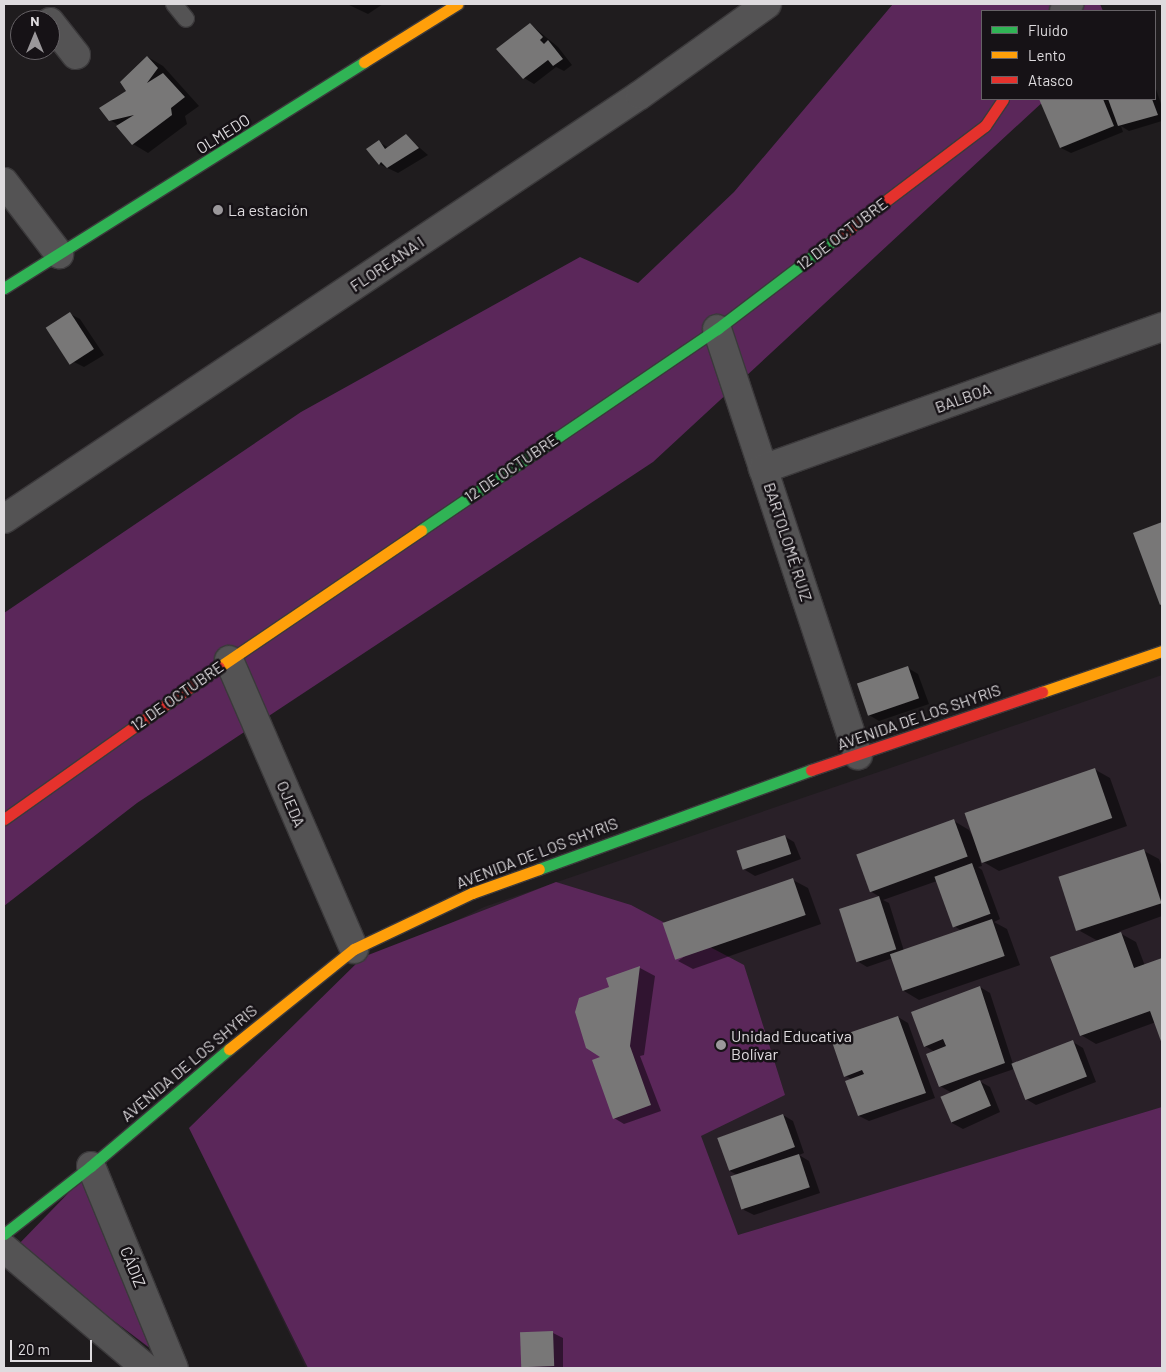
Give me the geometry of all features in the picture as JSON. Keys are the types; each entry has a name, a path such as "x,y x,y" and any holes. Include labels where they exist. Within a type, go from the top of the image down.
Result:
{"street":[{"name":"OLMEDO","path":"4,288 458,4"},
{"name":"FLOREANA I","path":"4,519 640,95 767,4"},
{"path":"60,34 76,54"},
{"name":"12 DE OCTUBRE","path":"4,819 229,660 717,329 985,126 1002,100"},
{"path":"4,182 59,254"},
{"name":"BALBOA","path":"763,469 1162,327"},
{"name":"BARTOLOMÉ RUIZ","path":"717,329 858,755"},
{"name":"AVENIDA DE LOS SHYRIS","path":"4,1234 91,1166 199,1073 354,949 472,893 858,755 1162,651"},
{"name":"OJEDA","path":"229,660 354,949"},
{"name":"CÁDIZ","path":"91,1166 174,1368"},
{"path":"4,1248 146,1368"}],"lane":[{"path":"174,4 186,19"}],"shaded area":[{"path":"893,4 1100,4 1103,10 981,10 981,100 1045,100 653,462 137,803 4,906 4,613 301,412 580,257 638,283 734,192"},
{"name":"Unidad Educativa Bolívar","path":"1162,675 1162,1368 306,1368 189,1128 372,962 484,907"},
{"name":"Unidad Educativa Bolívar","path":"556,882 631,905 744,965 785,1095 701,1136 738,1235 1162,1107 1162,1368 308,1368 189,1128 363,957"},
{"path":"81,1180 155,1352 16,1247"}],"building":[{"path":"530,23 543,37 540,40 544,44 548,40 563,59 553,66 548,60 523,79 496,49"},
{"path":"147,56 158,68 147,83 163,73 185,97 171,108 172,115 132,145 116,126 134,115 109,121 99,108 126,91 120,82"},
{"path":"1039,100 1103,100 1114,126 1060,148"},
{"path":"1108,100 1152,100 1158,115 1118,126"},
{"path":"406,134 419,148 387,168 381,162 379,165 366,149 379,140 385,149"},
{"path":"70,312 94,349 70,365 46,328"},
{"path":"1162,522 1162,604 1160,605 1133,533"},
{"path":"908,666 919,698 868,716 857,684"},
{"path":"1095,768 1112,818 982,863 965,813"},
{"path":"954,819 968,857 870,892 856,855"},
{"path":"785,835 791,854 743,870 736,851"},
{"path":"1144,849 1162,903 1076,931 1058,877"},
{"path":"972,863 990,914 953,927 934,877"},
{"path":"793,878 806,915 675,960 663,923"},
{"path":"879,896 896,949 856,962 839,909"},
{"path":"992,919 1005,956 903,991 890,954"},
{"path":"1121,932 1134,968 1162,958 1162,1044 1150,1011 1080,1036 1050,957"},
{"path":"640,966 630,1046 651,1105 613,1119 592,1060 600,1057 586,1048 575,1012 579,998 609,987 606,978"},
{"path":"980,986 1005,1063 939,1087 926,1054 946,1046 943,1039 924,1047 911,1012"},
{"path":"898,1016 926,1093 858,1116 845,1081 864,1074 862,1070 844,1077 831,1039"},
{"path":"1073,1040 1087,1076 1025,1100 1011,1064"},
{"path":"980,1080 991,1106 951,1123 940,1097"},
{"path":"783,1114 795,1147 729,1171 717,1138"},
{"path":"799,1154 810,1187 741,1210 731,1176"},
{"path":"553,1331 554,1366 521,1367 520,1332"}],"traffic: fast":[{"path":"4,288 364,62"},
{"path":"421,530 717,329 834,240"},
{"path":"539,869 811,770"},
{"path":"4,1234 91,1166 229,1049"}],"traffic: slow":[{"path":"364,62 457,4"},
{"path":"219,667 421,530"},
{"path":"1042,692 1162,651"},
{"path":"229,1049 354,949 472,893 539,869"}],"traffic: jam":[{"path":"834,240 985,126 1002,100"},
{"path":"4,819 219,667"},
{"path":"811,770 1042,692"}],"place":[{"name":"La estación","path":"218,210"},
{"name":"Unidad Educativa Bolívar","path":"721,1045"}]}
